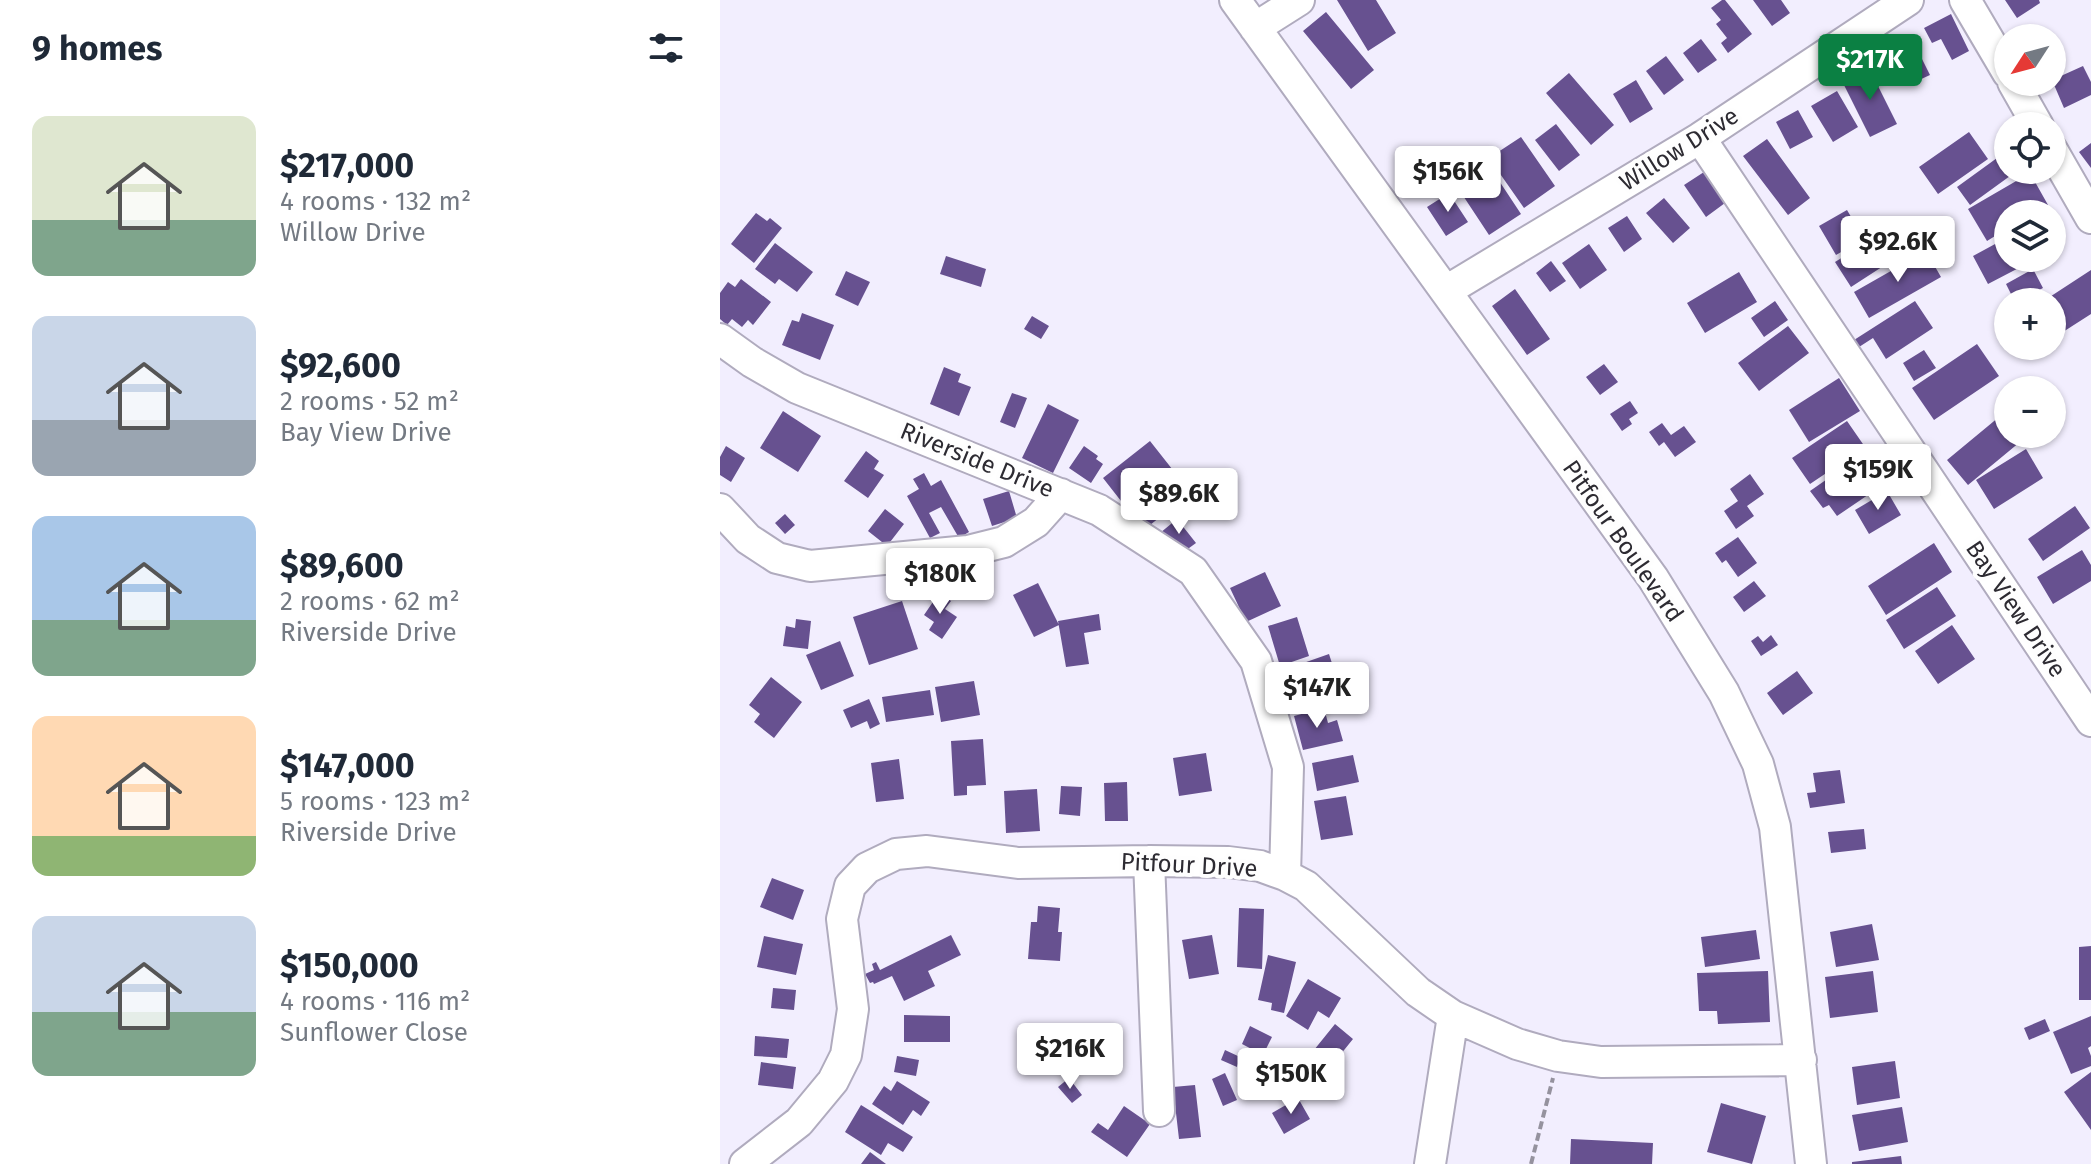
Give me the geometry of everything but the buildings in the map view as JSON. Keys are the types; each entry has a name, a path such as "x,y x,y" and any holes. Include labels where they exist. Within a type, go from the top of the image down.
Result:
{"street":[{"name":"Pitfour Boulevard","path":"1235,0 1653,578 1724,693 1758,764 1775,827 1811,1164"},
{"path":"1255,28 1299,0"},
{"name":"Willow Drive","path":"1446,291 1700,138 1908,0"},
{"path":"1965,0 1994,49"},
{"name":"Bay View Drive","path":"1700,138 2091,721"},
{"path":"2066,174 2091,218"},
{"name":"Riverside Drive","path":"720,339 797,388 1099,510 1193,571 1256,661 1288,767 1285,875"},
{"path":"720,509 748,539 777,558 810,566 968,551 1004,542 1036,522 1061,494"},
{"name":"Pitfour Drive","path":"745,1164 799,1122 833,1081 846,1055 853,1009 842,919 850,886 867,868 896,854 927,851 1018,863 1149,861 1228,862 1260,866 1306,886 1418,992 1453,1016 1517,1044 1558,1056 1601,1062 1801,1060"},
{"path":"1149,861 1159,1111"},
{"path":"1430,1164 1453,1016"}],"path":[{"path":"1531,1164 1558,1056"}]}
